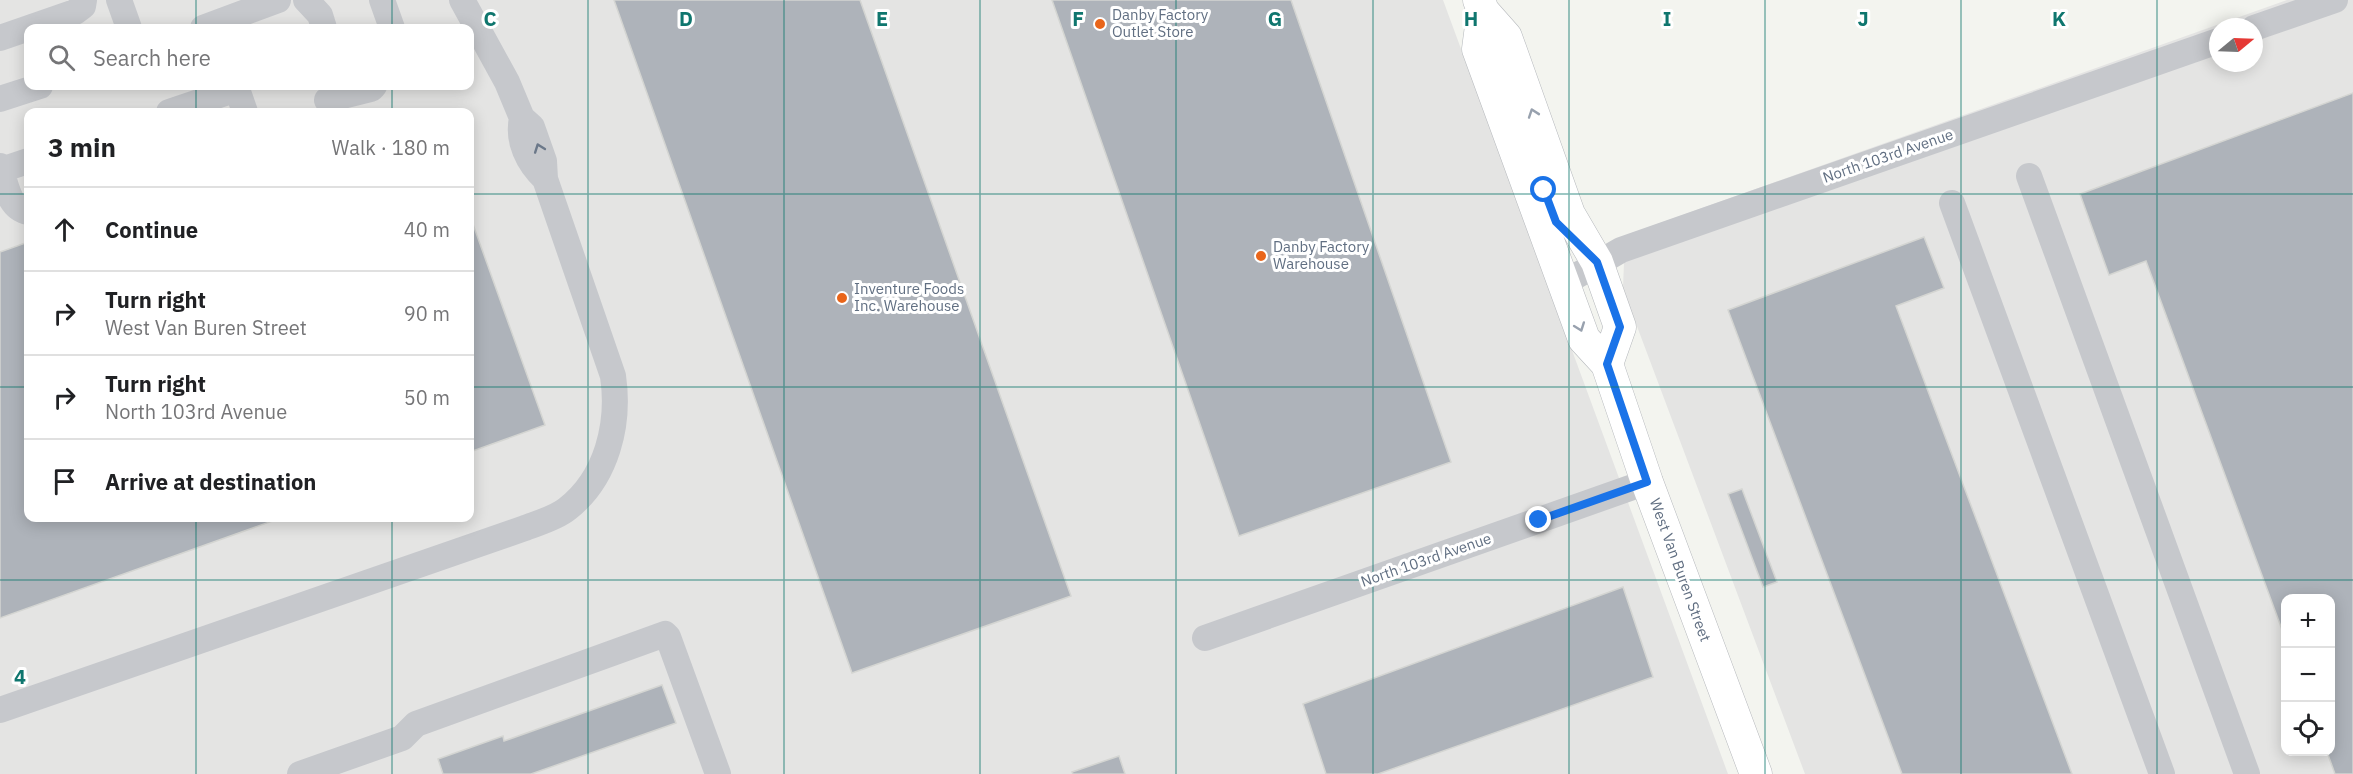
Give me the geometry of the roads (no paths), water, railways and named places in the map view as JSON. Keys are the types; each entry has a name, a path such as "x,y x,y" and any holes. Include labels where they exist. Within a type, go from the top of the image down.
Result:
{"main road":[{"name":"West Van Buren Street","path":"1481,6 1479,49 1584,339 1607,364 1647,482 1756,774"},
{"name":"West Van Buren Street","path":"1481,6 1506,37 1569,214 1597,262 1620,327 1607,364"},
{"path":"1508,129 1526,144 1556,222 1597,262"}],"street":[{"path":"40,24 75,12 83,6 84,0"},
{"path":"119,0 128,24"},
{"path":"214,24 278,0"},
{"path":"301,0 309,24"},
{"path":"306,0 320,15 323,24"},
{"path":"382,0 391,24"},
{"path":"0,710 525,528 566,510 592,483 609,450 616,399 613,376 544,179 532,166 519,132 522,118 507,82 462,0"},
{"path":"2263,25 2335,0"},
{"path":"0,38 24,30"},
{"name":"North 103rd Avenue","path":"1564,283 1621,249 2209,44"},
{"path":"0,99 28,90"},
{"path":"181,108 234,90"},
{"path":"237,90 244,108"},
{"path":"322,99 366,90"},
{"path":"24,162 1,168 12,203 19,210 24,211"},
{"path":"2029,176 2247,774"},
{"path":"1952,203 2162,774"},
{"name":"North 103rd Avenue","path":"1205,638 1647,482"},
{"path":"300,774 402,738 416,724 665,634 718,774"}],"place":[{"name":"Danby Factory Outlet Store","path":"1100,24"},
{"name":"Danby Factory Warehouse","path":"1261,256"},
{"name":"Inventure Foods Inc. Warehouse","path":"842,298"}]}
